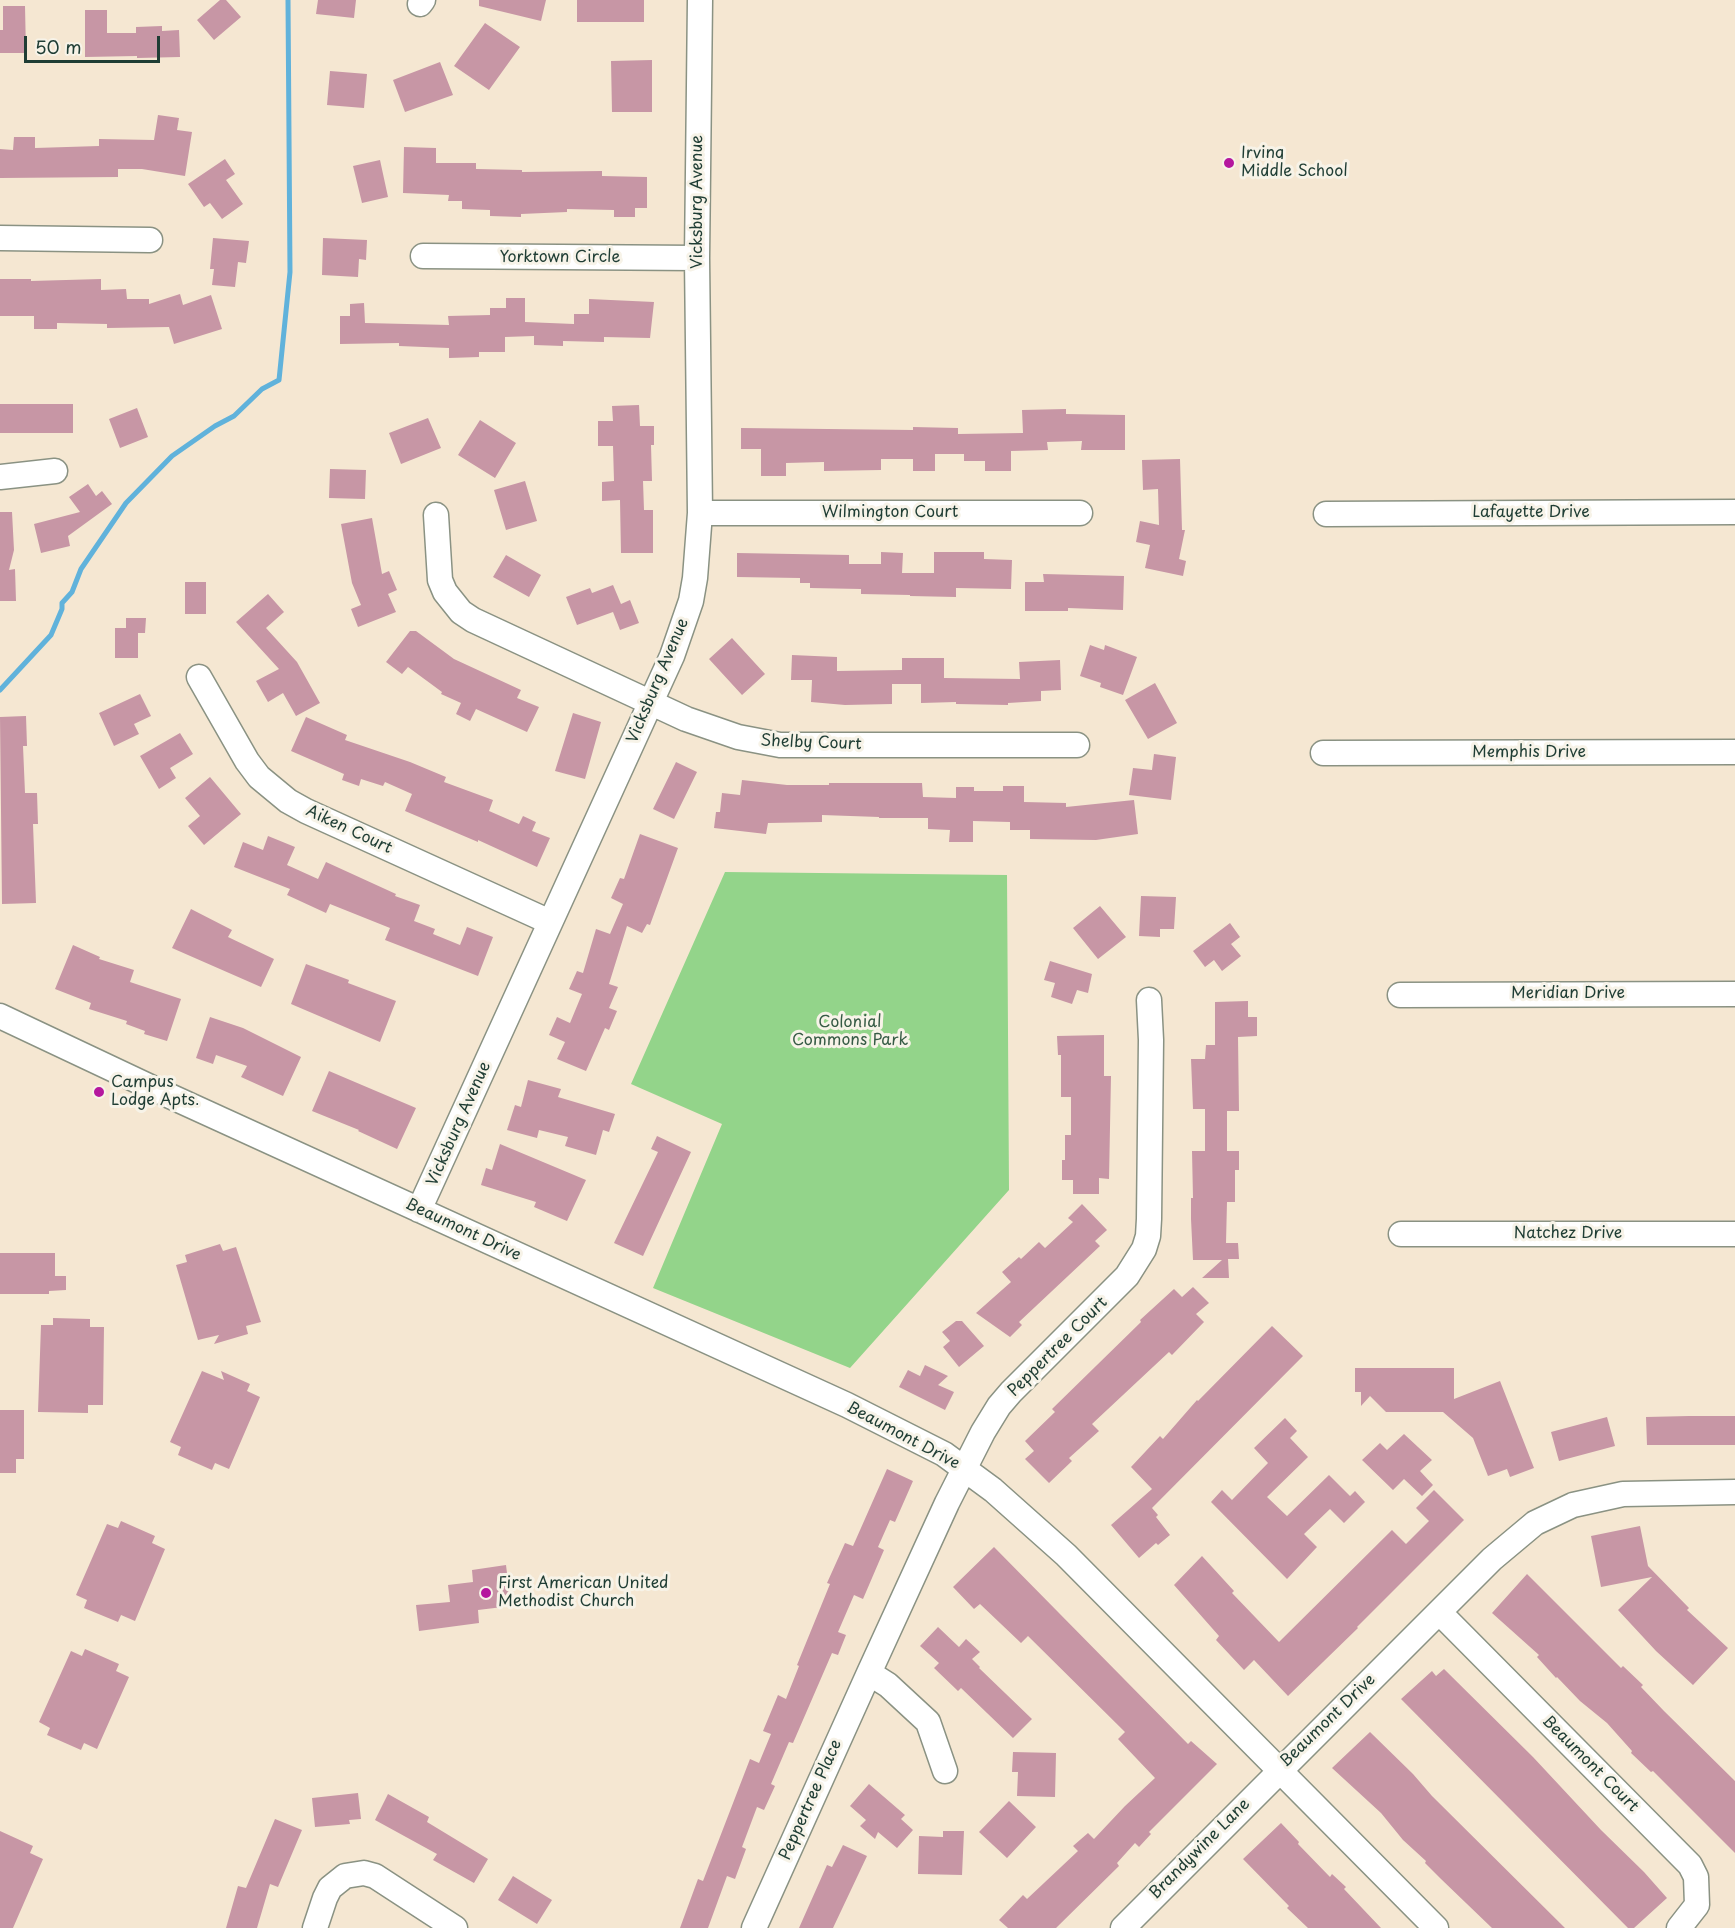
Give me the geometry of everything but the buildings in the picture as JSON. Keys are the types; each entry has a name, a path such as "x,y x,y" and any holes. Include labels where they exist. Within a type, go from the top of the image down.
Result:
{"street":[{"name":"Vicksburg Avenue","path":"419,1210 466,1112 672,656 691,601 700,513 697,258 700,0"},
{"path":"0,238 150,240"},
{"name":"Yorktown Circle","path":"423,256 697,258"},
{"path":"0,477 55,471"},
{"name":"Lafayette Drive","path":"1326,514 1735,512"},
{"name":"Wilmington Court","path":"700,513 1080,513"},
{"name":"Shelby Court","path":"436,515 437,562 440,580 445,592 461,612 473,620 686,719 738,737 780,745 1077,745"},
{"name":"Aiken Court","path":"200,677 247,761 259,777 288,801 550,922"},
{"name":"Memphis Drive","path":"1323,753 1735,752"},
{"name":"Meridian Drive","path":"1400,995 1735,994"},
{"name":"Peppertree Court","path":"869,1672 964,1469 999,1406 1112,1293 1132,1270 1144,1248 1148,1236 1149,1220 1151,1040 1149,1000"},
{"name":"Beaumont Drive","path":"0,1016 847,1405 926,1444 964,1469 1023,1515 1066,1555 1278,1771 1492,1559 1534,1523 1573,1505 1623,1494 1735,1492"},
{"name":"Natchez Drive","path":"1401,1234 1735,1234"},
{"name":"Beaumont Court","path":"1440,1613 1690,1865 1696,1877 1697,1905 1679,1928"},
{"path":"869,1672 888,1685 928,1722 945,1771"},
{"name":"Peppertree Place","path":"754,1928 869,1672"},
{"path":"1278,1771 1437,1928"},
{"name":"Brandywine Lane","path":"1123,1928 1278,1771"},
{"path":"315,1928 330,1888 345,1875 364,1873 375,1876 455,1928"}],"green space":[{"name":"Colonial Commons Park","path":"725,872 1007,875 1009,1190 850,1368 653,1288 722,1124 631,1084"}],"waterway":[{"path":"0,690 51,635 62,609 62,603 72,592 81,569 126,503 172,456 215,426 234,416 262,389 279,380 290,272 288,0"}],"place":[{"name":"Irving Middle School","path":"1229,163"},
{"name":"Campus Lodge Apts.","path":"99,1092"},
{"name":"First American United Methodist Church","path":"486,1593"}]}
